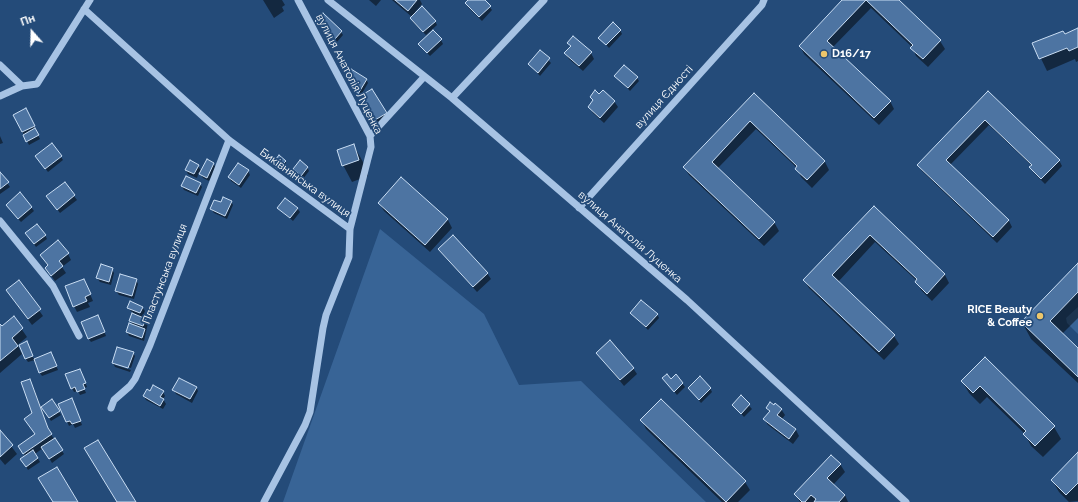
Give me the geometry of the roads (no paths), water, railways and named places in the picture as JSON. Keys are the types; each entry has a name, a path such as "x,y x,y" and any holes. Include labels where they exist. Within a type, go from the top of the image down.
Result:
{"street":[{"path":"0,96 22,86 36,84 90,0"},
{"name":"вулиця Анатолія Луценка","path":"298,0 370,136 372,147 350,230"},
{"name":"вулиця Анатолія Луценка","path":"328,0 452,98 687,300 906,502"},
{"path":"452,98 544,0"},
{"name":"вулиця Єдності","path":"579,208 762,5 764,0"},
{"name":"Биківнянська вулиця","path":"84,9 229,140 350,230 348,257 322,328 310,412 305,425 264,502"},
{"path":"0,65 22,86"},
{"path":"370,136 424,77"},
{"name":"Пластунська вулиця","path":"112,408 114,400 130,386 135,379 229,140"},
{"path":"0,221 53,286 79,336"}],"place":[{"name":"D16/17","path":"824,54"},
{"name":"RICE Beauty & Coffee","path":"1040,316"}]}
